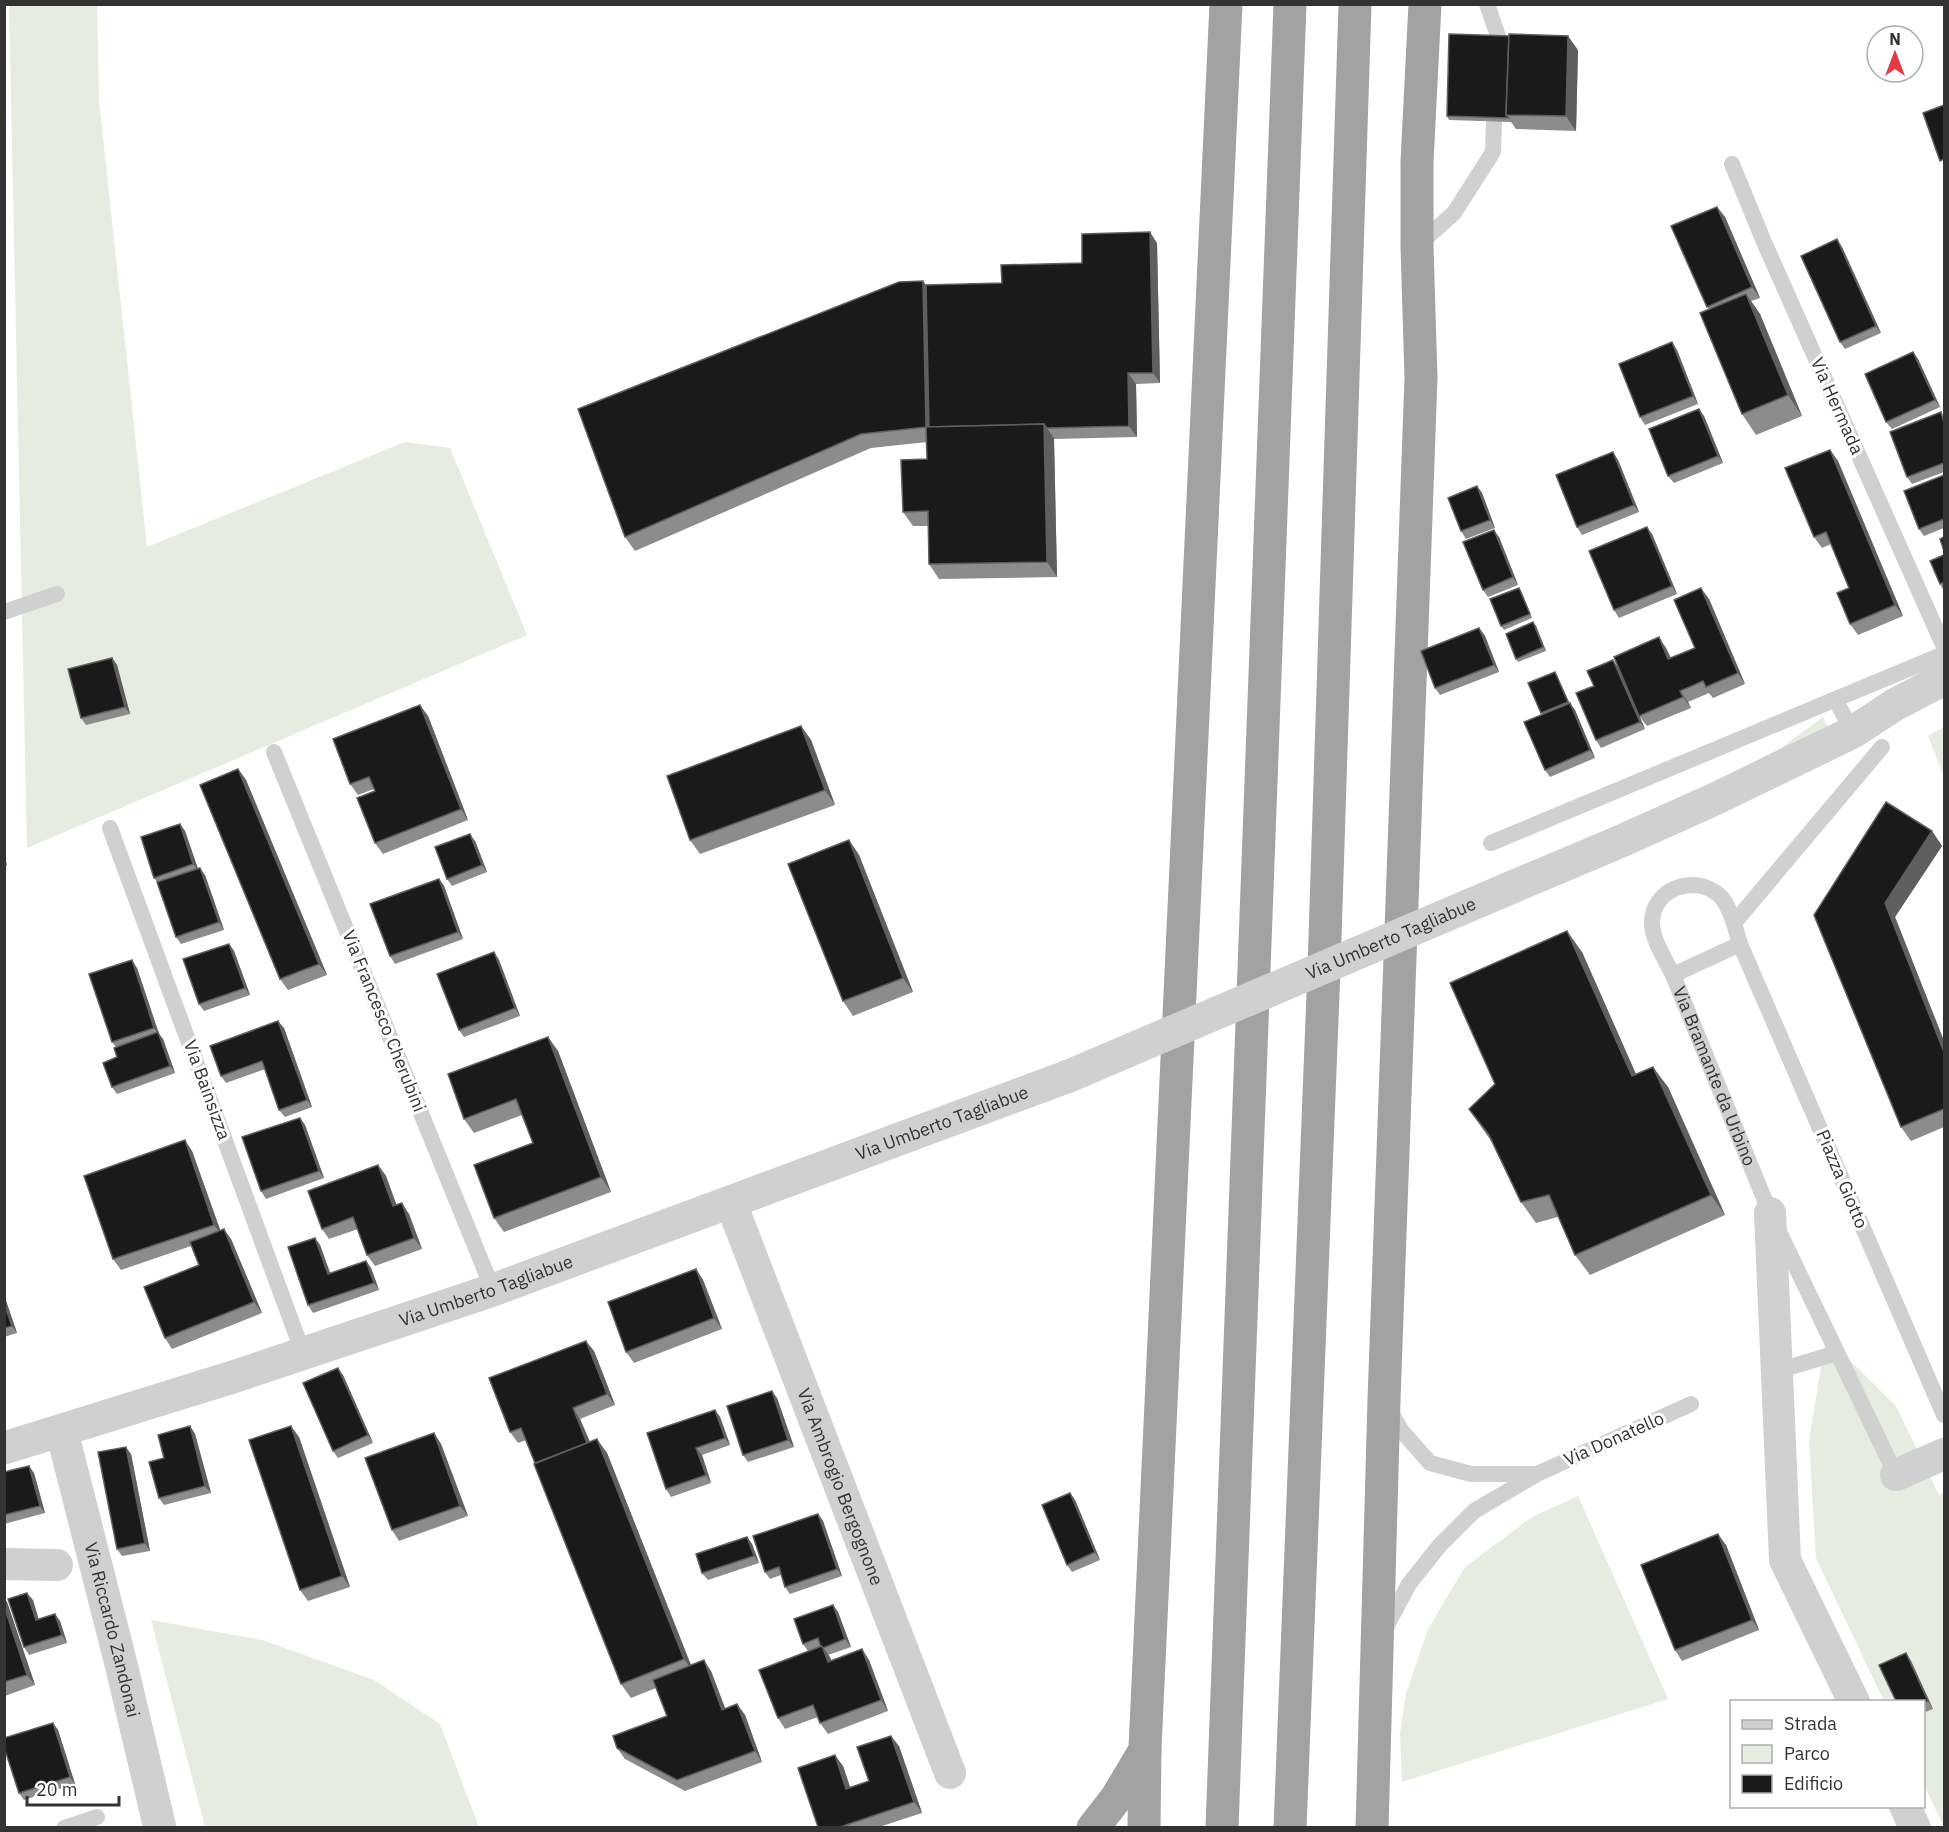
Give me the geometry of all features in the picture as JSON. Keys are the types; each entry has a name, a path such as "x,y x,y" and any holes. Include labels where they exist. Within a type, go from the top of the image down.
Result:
{"highway":[{"path":"1144,1827 1145,1748 1226,4"},
{"path":"1222,1827 1290,4"},
{"path":"1290,1827 1324,969 1355,4"},
{"path":"1372,1827 1384,1400 1421,378 1417,162 1425,4"},
{"path":"1093,1827 1117,1797 1145,1748"}],"street":[{"name":"Via Umberto Tagliabue","path":"4,1448 62,1432 493,1290 1069,1076 1619,843 1853,732 1896,704 1944,679"},
{"name":"Via Ambrogio Bergognone","path":"730,1203 950,1773"},
{"name":"Via Bramante da Urbino","path":"1770,1213 1785,1560 1854,1700"},
{"name":"Via Riccardo Zandonai","path":"62,1432 160,1827"},
{"name":"Via Bramante da Urbino","path":"1896,1474 1944,1454"},
{"path":"4,1564 57,1565"},
{"path":"1906,1808 1915,1827"}],"lane":[{"path":"1487,4 1499,39"},
{"path":"1417,246 1454,213 1493,152 1494,121"},
{"name":"Via Hermada","path":"1732,164 1764,242 1944,647"},
{"path":"4,612 57,594"},
{"path":"1491,843 1944,654"},
{"path":"1836,701 1853,732"},
{"path":"1734,923 1882,747"},
{"name":"Via Francesco Cherubini","path":"274,752 493,1290"},
{"name":"Via Bainsizza","path":"110,828 303,1353"},
{"path":"1673,975 1653,934 1652,922 1663,896 1681,885 1702,885 1721,897 1734,923 1740,944"},
{"name":"Via Bramante da Urbino","path":"1740,944 1673,975 1770,1213 1896,1474"},
{"name":"Piazza Giotto","path":"1740,944 1944,1415"},
{"path":"1777,1371 1838,1353"},
{"name":"Via Donatello","path":"1384,1400 1401,1430 1430,1463 1471,1474 1537,1474"},
{"name":"Via Donatello","path":"1378,1644 1409,1584 1440,1545 1474,1511 1537,1474 1691,1404"},
{"path":"64,1827 97,1817"}],"green space":[{"path":"9,5 97,5 99,100 147,547 405,442 450,448 527,635 27,848"},
{"path":"1823,717 1828,727 1771,755"},
{"path":"1944,727 1944,777 1928,736"},
{"path":"1826,1337 1896,1406 1939,1495 1944,1493 1944,1827 1925,1787 1925,1700 1884,1700 1816,1558 1809,1440"},
{"path":"1578,1496 1668,1699 1402,1782 1400,1733 1406,1694 1428,1629 1465,1567 1532,1517"},
{"path":"151,1620 262,1640 374,1680 440,1724 479,1827 205,1827"}],"building":[{"path":"1449,34 1509,36 1506,115 1509,118 1447,116"},
{"path":"1509,34 1568,36 1566,116 1506,115"},
{"path":"1944,105 1944,159 1940,161 1923,113"},
{"path":"1717,207 1752,287 1707,307 1671,226"},
{"path":"1150,232 1153,373 1128,373 1129,426 1047,428 1044,424 929,427 926,285 1002,283 1001,265 1082,263 1082,234"},
{"path":"1837,239 1876,326 1840,342 1801,256"},
{"path":"923,281 926,427 861,434 625,537 578,409 899,282"},
{"path":"1746,294 1788,395 1742,414 1700,313"},
{"path":"1672,342 1693,396 1640,417 1619,364"},
{"path":"1913,352 1935,400 1886,422 1865,374"},
{"path":"1699,409 1718,456 1668,476 1649,429"},
{"path":"1941,412 1944,423 1944,463 1907,477 1890,432"},
{"path":"1044,424 1047,562 929,564 928,511 903,512 901,460 927,459 926,427"},
{"path":"1830,450 1895,605 1850,624 1837,593 1849,588 1826,532 1814,537 1785,468"},
{"path":"1613,452 1634,505 1577,527 1556,475"},
{"path":"1944,475 1944,519 1919,529 1904,491"},
{"path":"1477,486 1490,520 1461,531 1448,498"},
{"path":"1647,527 1672,586 1614,610 1589,551"},
{"path":"1494,530 1513,577 1483,590 1463,542"},
{"path":"1944,537 1944,551 1940,539"},
{"path":"1944,555 1944,582 1940,584 1930,561"},
{"path":"1519,588 1530,614 1501,626 1490,599"},
{"path":"1701,588 1738,673 1706,687 1703,681 1680,691 1683,697 1639,716 1614,657 1659,637 1668,659 1695,648 1674,600"},
{"path":"1533,622 1543,647 1516,659 1506,634"},
{"path":"1479,628 1494,665 1435,688 1421,651"},
{"path":"112,658 125,707 81,718 68,669"},
{"path":"1613,660 1640,722 1596,740 1576,693 1594,686 1587,671"},
{"path":"1555,672 1568,702 1541,713 1528,683"},
{"path":"1570,703 1590,750 1545,770 1524,722"},
{"path":"420,705 461,809 375,843 357,798 375,791 369,777 350,784 333,739"},
{"path":"801,726 825,790 690,840 667,776"},
{"path":"238,769 319,964 280,979 200,785"},
{"path":"1886,802 1932,831 1885,903 1944,1052 1944,1109 1901,1127 1814,915"},
{"path":"180,824 193,864 154,878 141,837"},
{"path":"470,834 482,865 447,879 435,847"},
{"path":"849,840 903,978 843,1001 788,864"},
{"path":"200,868 219,922 176,937 157,882"},
{"path":"439,879 458,932 390,956 370,904"},
{"path":"1567,931 1632,1076 1653,1067 1711,1195 1575,1255 1549,1195 1521,1202 1489,1135 1469,1109 1495,1084 1450,983"},
{"path":"229,944 245,988 199,1004 183,959"},
{"path":"494,952 515,1008 459,1030 437,974"},
{"path":"132,960 154,1028 112,1042 89,974"},
{"path":"278,1021 307,1100 279,1110 262,1061 221,1076 210,1046"},
{"path":"158,1032 170,1066 112,1087 103,1063 117,1057 114,1048"},
{"path":"548,1037 601,1177 494,1218 474,1165 533,1143 516,1099 464,1119 448,1074"},
{"path":"300,1118 319,1171 261,1191 242,1137"},
{"path":"185,1140 214,1225 113,1259 84,1176"},
{"path":"378,1165 393,1206 402,1203 414,1238 367,1255 353,1217 322,1229 308,1191"},
{"path":"224,1229 254,1302 165,1338 144,1287 199,1265 190,1242"},
{"path":"315,1238 328,1274 366,1261 374,1283 308,1305 288,1247"},
{"path":"696,1269 714,1318 626,1352 608,1302"},
{"path":"4,1304 12,1326 4,1328"},
{"path":"586,1341 607,1394 573,1408 587,1443 535,1463 521,1428 510,1432 489,1378"},
{"path":"338,1368 368,1435 333,1451 303,1383"},
{"path":"772,1391 788,1440 743,1455 727,1406"},
{"path":"715,1410 725,1438 696,1448 706,1475 666,1489 647,1433"},
{"path":"190,1426 205,1486 159,1498 149,1462 164,1458 158,1435"},
{"path":"291,1426 342,1576 300,1590 249,1440"},
{"path":"434,1433 460,1506 392,1530 365,1458"},
{"path":"597,1439 684,1659 621,1684 534,1464"},
{"path":"126,1447 145,1543 117,1549 98,1452"},
{"path":"29,1466 40,1506 4,1515 4,1472"},
{"path":"1070,1493 1095,1552 1067,1565 1042,1505"},
{"path":"818,1514 837,1569 785,1587 779,1567 765,1572 753,1536"},
{"path":"1718,1534 1752,1620 1675,1650 1641,1565"},
{"path":"747,1537 754,1556 702,1573 696,1554"},
{"path":"27,1593 36,1620 55,1614 62,1635 24,1647 8,1599"},
{"path":"833,1605 845,1639 823,1648 818,1638 803,1644 794,1619"},
{"path":"4,1606 27,1675 4,1682"},
{"path":"822,1646 828,1662 862,1649 881,1700 820,1723 813,1705 778,1718 759,1670"},
{"path":"1906,1653 1928,1701 1896,1700 1879,1665"},
{"path":"704,1660 722,1710 737,1704 755,1751 677,1780 617,1748 613,1736 667,1716 653,1680"},
{"path":"53,1723 70,1777 19,1793 4,1747 4,1738"},
{"path":"891,1736 914,1802 840,1827 818,1827 798,1768 835,1755 846,1789 869,1781 857,1747"}]}
